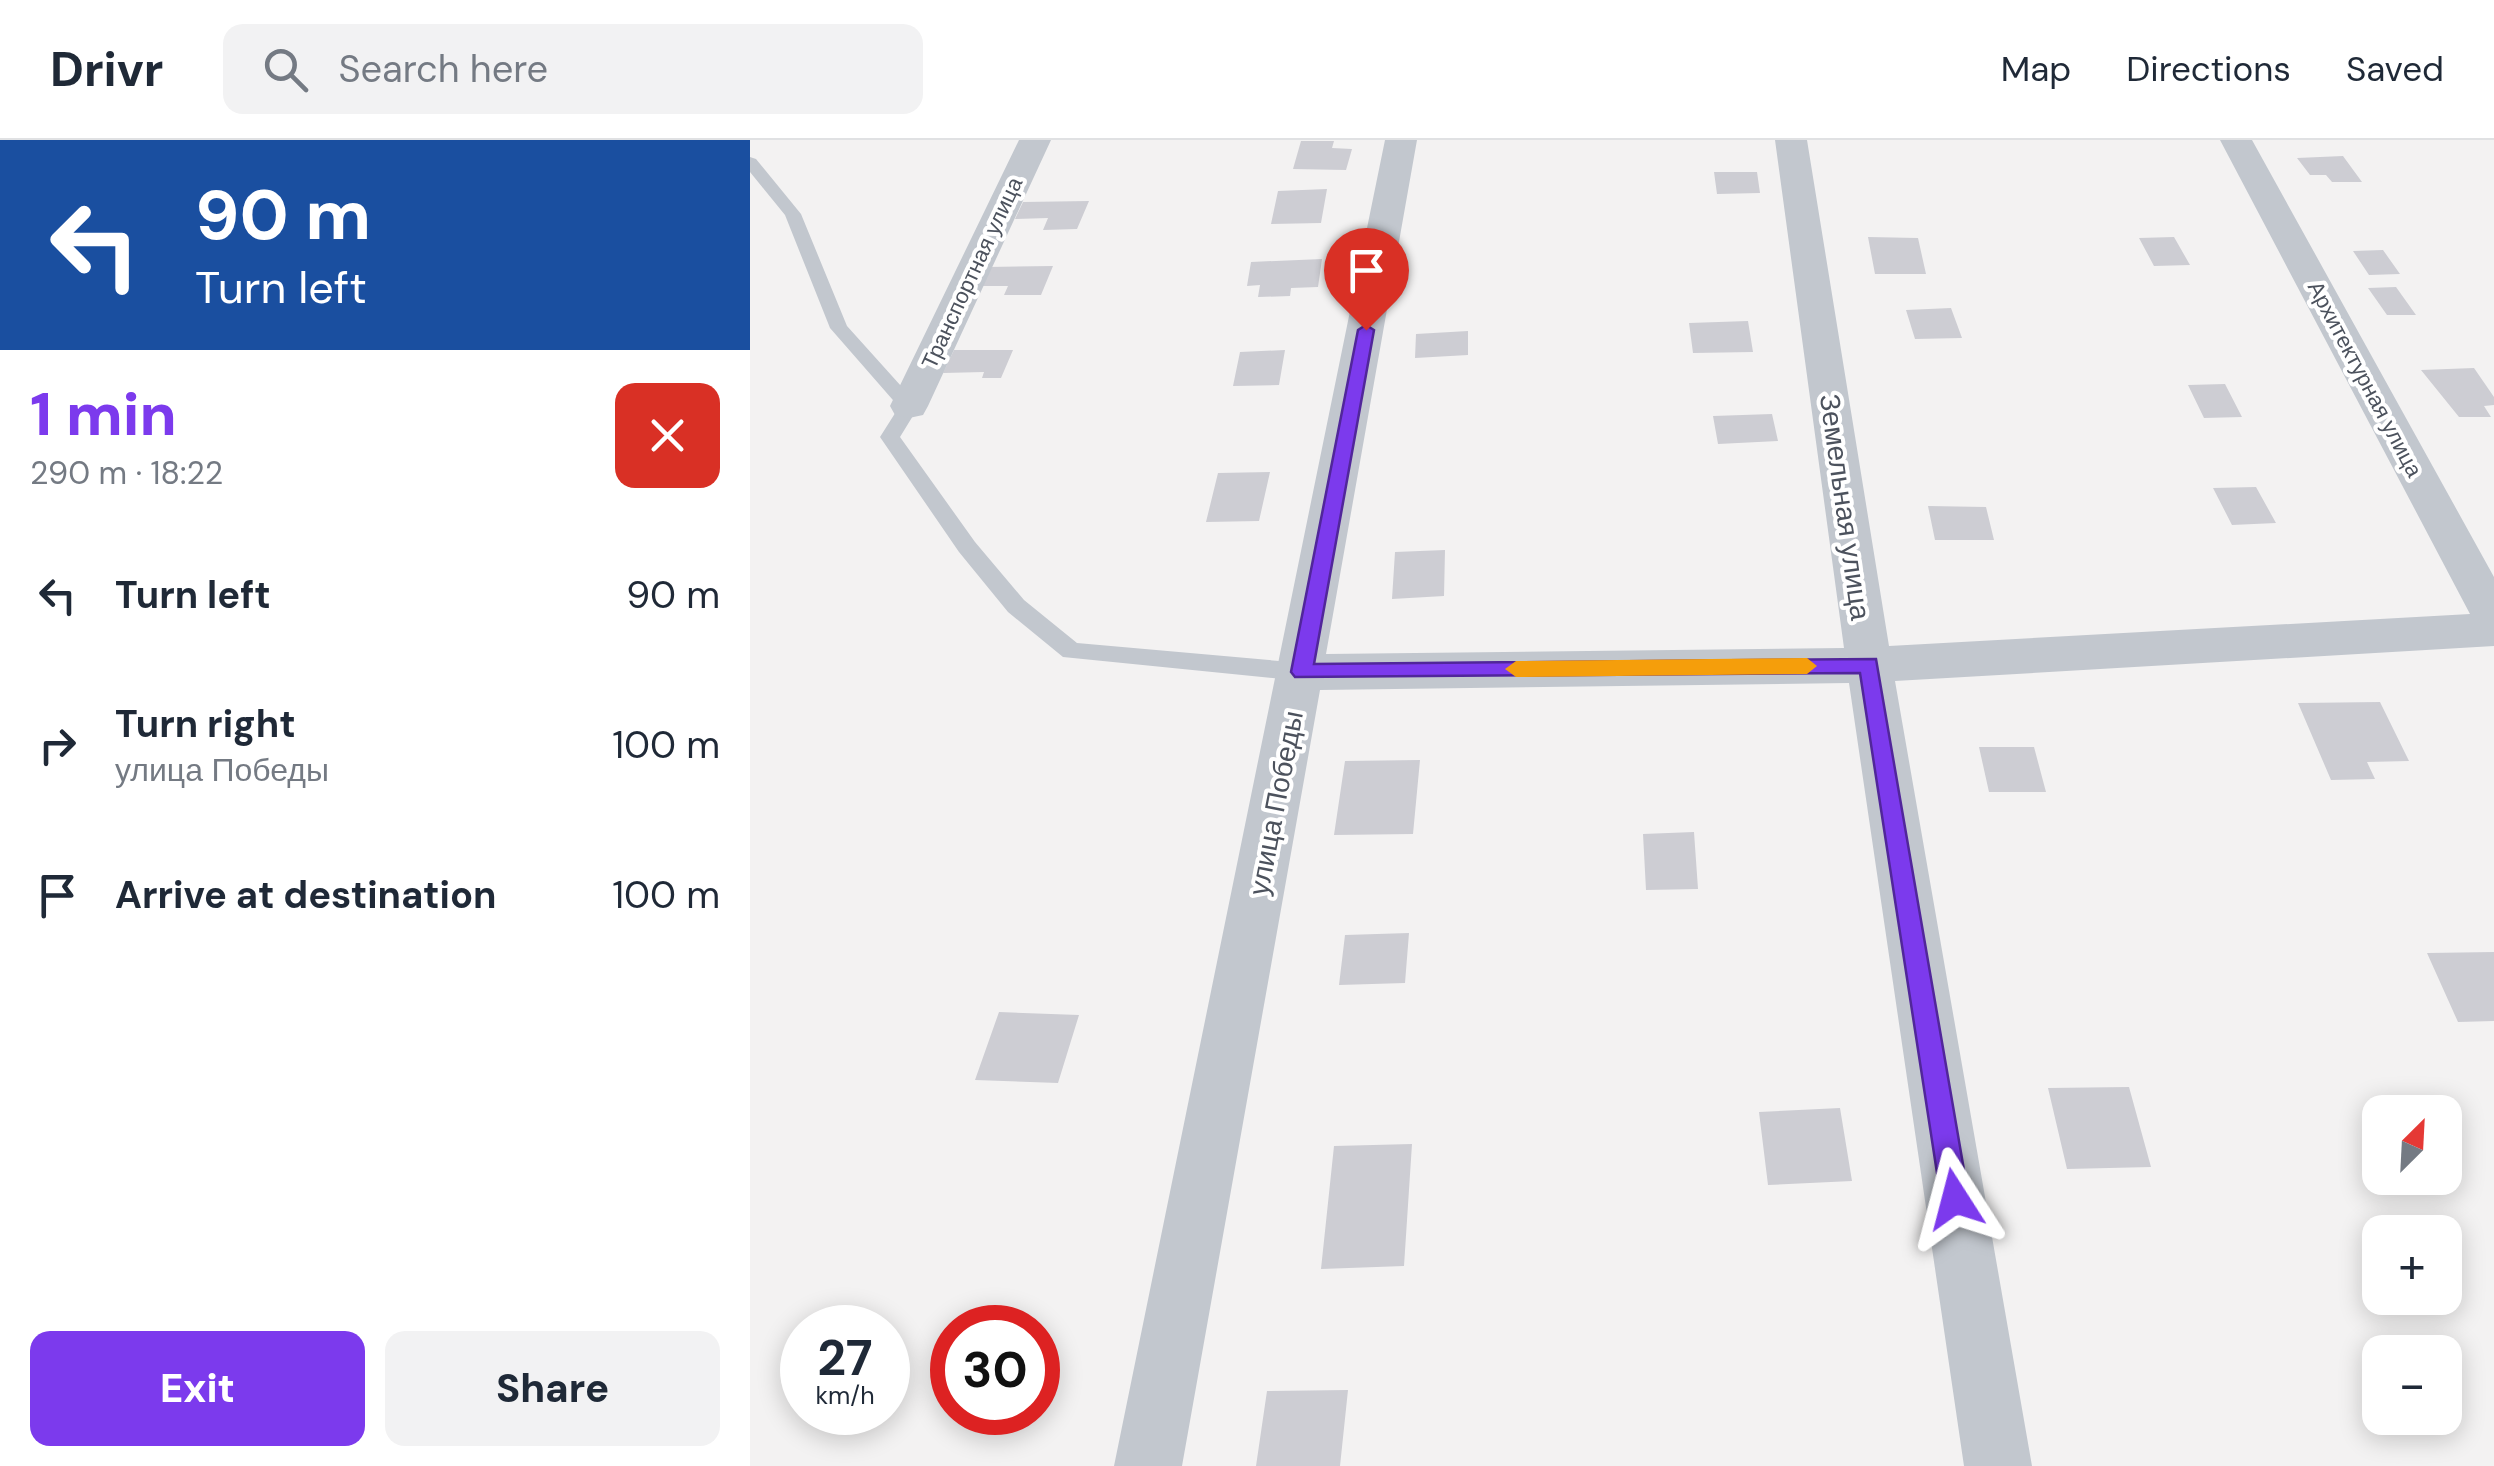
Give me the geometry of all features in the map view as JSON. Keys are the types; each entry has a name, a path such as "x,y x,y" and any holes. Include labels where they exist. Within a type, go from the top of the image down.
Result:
{"street":[{"name":"Транспортная улица","path":"910,406 1034,140"},
{"name":"улица Победы","path":"1148,1466 1402,140"},
{"name":"Земельная улица","path":"1791,140 1869,665 1998,1466"},
{"name":"Архитектурная улица","path":"2236,140 2494,618"},
{"path":"1302,672 1869,665 2494,629"}],"lane":[{"path":"750,162 793,214 840,328 910,406 890,437 967,547 1016,606 1071,651 1302,672"}],"building":[{"path":"1301,141 1334,141 1332,148 1352,149 1346,170 1293,169"},
{"path":"2343,156 2362,182 2332,182 2326,175 2310,175 2297,158"},
{"path":"1714,172 1757,172 1760,193 1717,194"},
{"path":"1327,189 1321,223 1271,224 1278,191"},
{"path":"1089,201 1077,229 1043,230 1048,218 1015,219 1023,202"},
{"path":"1868,237 1918,238 1926,274 1875,274"},
{"path":"2174,237 2190,265 2154,266 2139,238"},
{"path":"2383,250 2400,274 2369,275 2353,251"},
{"path":"1322,259 1318,287 1291,288 1290,296 1258,297 1260,285 1247,286 1251,262"},
{"path":"1053,266 1041,295 1004,295 1008,286 978,286 987,267"},
{"path":"2396,287 2416,315 2387,315 2368,288"},
{"path":"1951,308 1962,338 1915,339 1906,310"},
{"path":"1748,321 1753,352 1693,353 1689,323"},
{"path":"1468,331 1468,355 1415,358 1416,334"},
{"path":"954,350 1013,350 1001,378 982,378 984,372 943,373"},
{"path":"1285,350 1279,385 1233,386 1240,352"},
{"path":"2474,368 2494,397 2494,405 2484,406 2491,417 2459,417 2421,370"},
{"path":"2225,384 2242,417 2204,418 2188,385"},
{"path":"1772,414 1778,441 1718,444 1713,416"},
{"path":"1270,472 1259,521 1206,522 1218,473"},
{"path":"2256,487 2276,523 2232,525 2213,488"},
{"path":"1928,506 1986,507 1994,540 1935,540"},
{"path":"1445,550 1444,596 1392,599 1395,552"},
{"path":"2380,702 2409,761 2367,762 2375,779 2331,780 2298,703"},
{"path":"1979,747 2034,747 2046,792 1989,792"},
{"path":"1420,760 1413,834 1334,835 1345,761"},
{"path":"1694,832 1698,889 1646,890 1643,834"},
{"path":"1409,933 1405,983 1339,985 1345,935"},
{"path":"2494,952 2494,1021 2458,1022 2427,953"},
{"path":"999,1012 1079,1015 1058,1083 975,1080"},
{"path":"2129,1087 2151,1167 2067,1169 2048,1088"},
{"path":"1840,1108 1852,1181 1768,1185 1759,1112"},
{"path":"1412,1144 1404,1266 1321,1269 1334,1146"},
{"path":"1348,1390 1340,1466 1256,1466 1267,1391"}],"slow traffic":[{"path":"1516,669 1807,666"}],"route":[{"path":"1366,330 1302,672 1869,665 1955,1199"}]}
